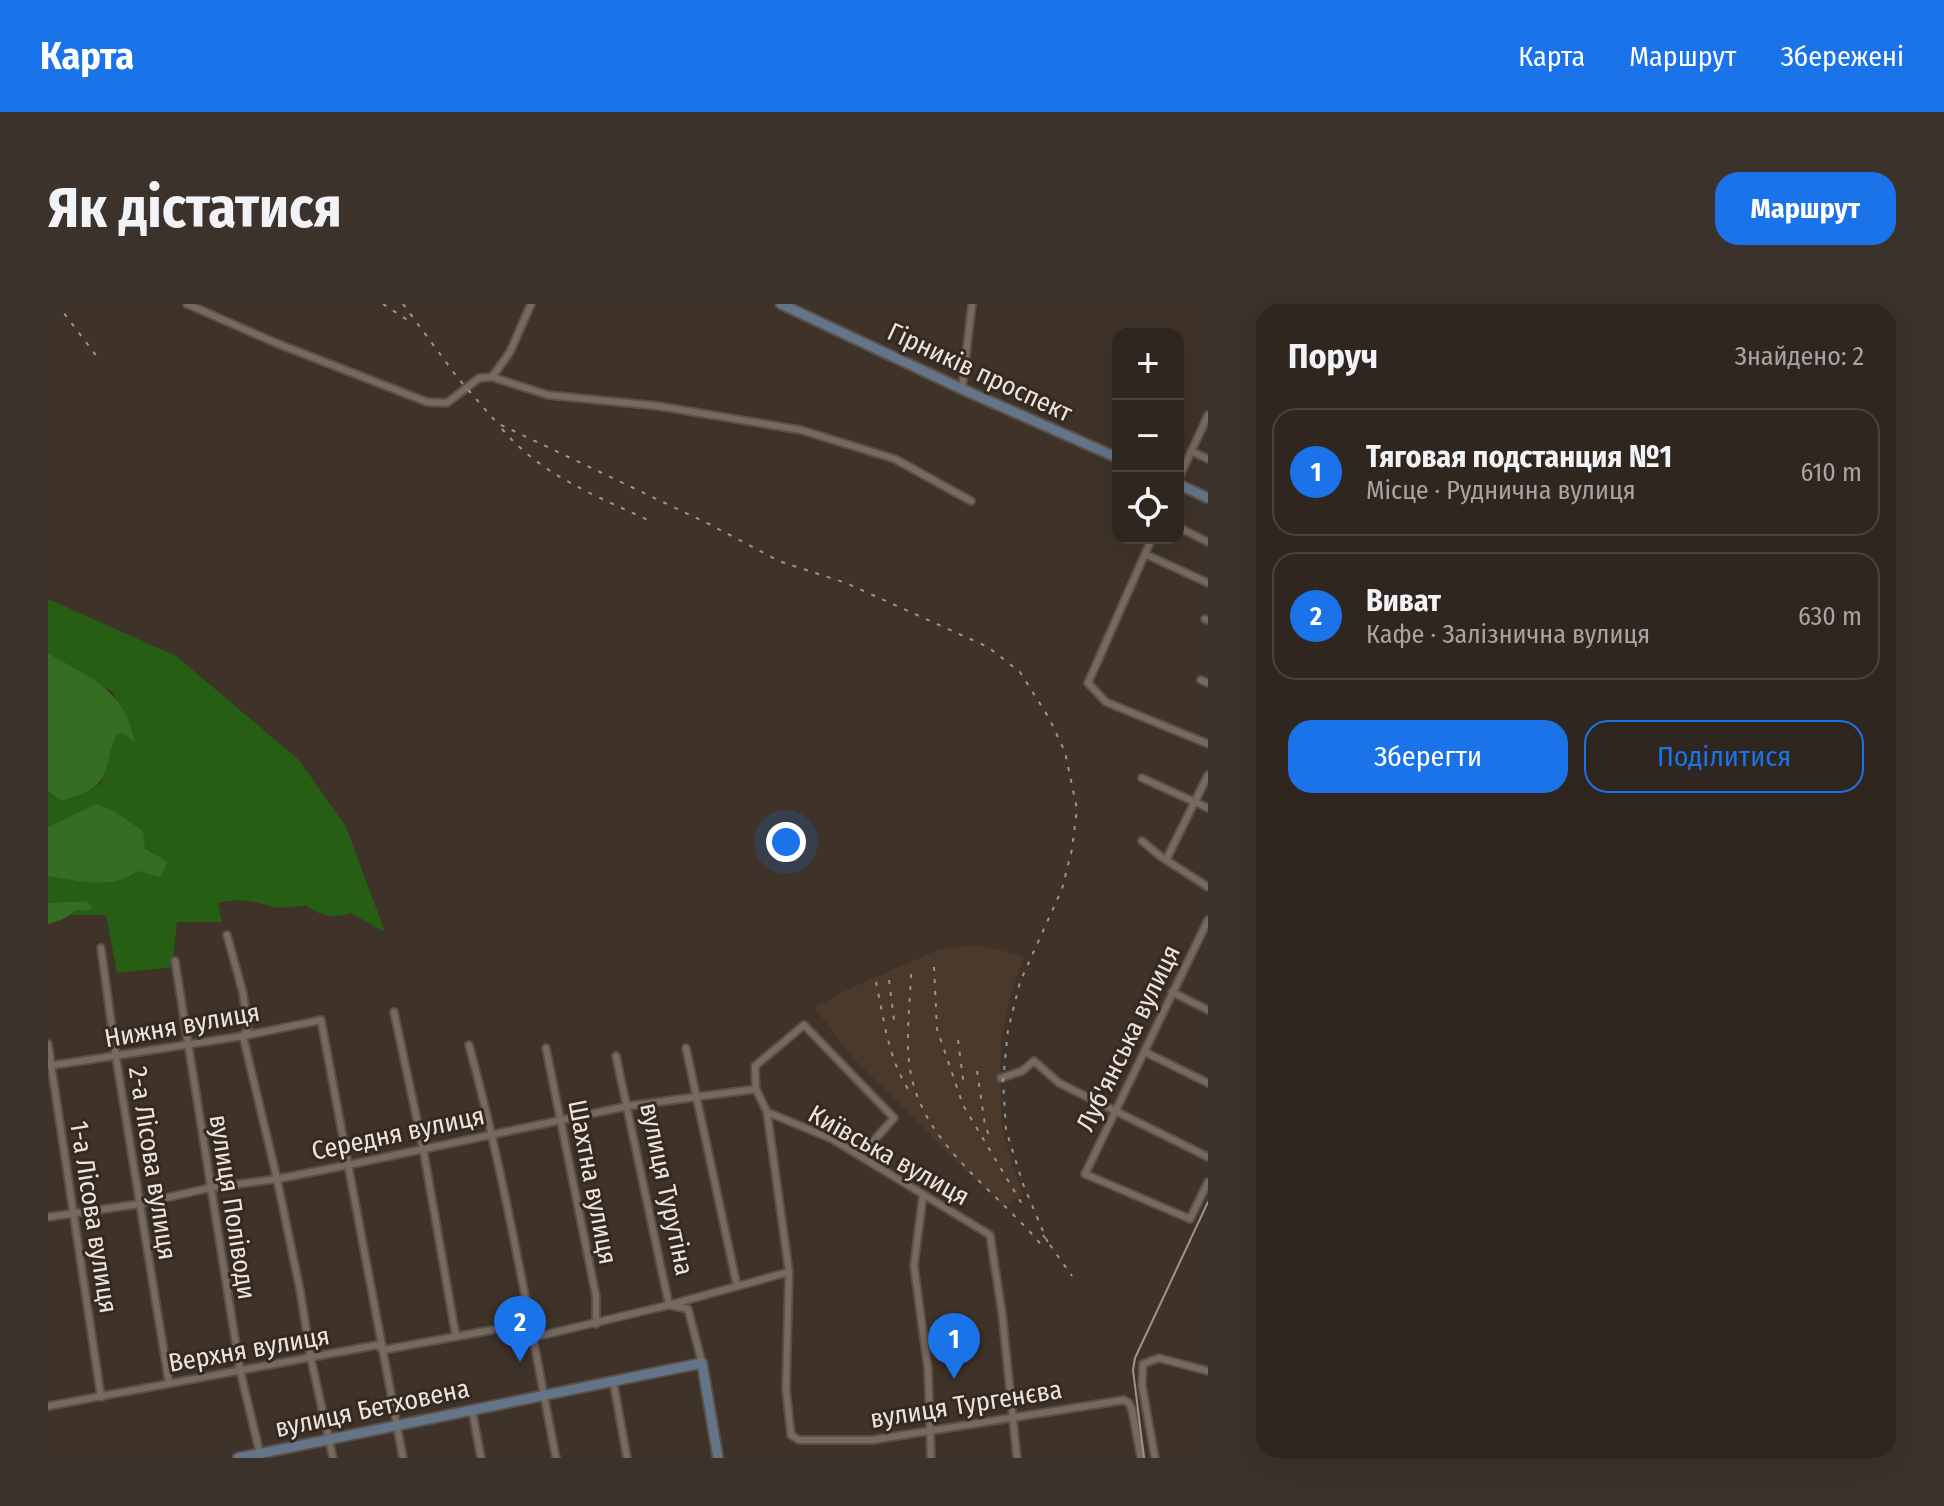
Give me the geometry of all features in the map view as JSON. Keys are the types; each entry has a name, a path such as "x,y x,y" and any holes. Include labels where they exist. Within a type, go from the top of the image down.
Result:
{"street":[{"path":"187,304 276,343 427,402 447,403 479,378 492,377 548,395 658,406 801,430 895,459 971,501"},
{"path":"492,377 510,352 531,304"},
{"name":"Гірників проспект","path":"781,304 1112,455"},
{"path":"962,389 972,304"},
{"path":"1182,472 1208,415"},
{"path":"1191,451 1208,459"},
{"path":"1184,485 1208,498"},
{"path":"1184,530 1208,542"},
{"path":"1149,544 1088,683 1106,702 1208,744"},
{"path":"1145,554 1208,583"},
{"path":"1166,860 1208,775"},
{"path":"1142,778 1208,808"},
{"path":"1142,841 1208,887"},
{"name":"Луб'янська вулиця","path":"1208,920 1085,1174 1190,1219 1208,1182"},
{"path":"227,935 243,993 248,1030 243,1036 277,1179 333,1458"},
{"name":"2-а Лісова вулиця","path":"101,948 169,1383"},
{"name":"вулиця Поліводи","path":"175,961 240,1370 261,1456"},
{"path":"1172,992 1208,1010"},
{"path":"394,1012 423,1148 456,1337"},
{"name":"Нижня вулиця","path":"49,1066 243,1036 321,1020 348,1165"},
{"path":"535,1337 596,1324 789,1272 767,1112 756,1089 755,1066 804,1025 894,1118 860,1156"},
{"name":"1-а Лісова вулиця","path":"48,1044 101,1397"},
{"path":"469,1045 493,1133 535,1337 556,1458"},
{"name":"Шахтна вулиця","path":"546,1048 596,1296 596,1324"},
{"path":"686,1048 737,1286"},
{"path":"1145,1052 1208,1083"},
{"name":"вулиця Турутіна","path":"616,1056 669,1305 688,1309 702,1363 718,1458"},
{"path":"1001,1078 1022,1071 1034,1061 1059,1083 1208,1157"},
{"name":"Середня вулиця","path":"48,1217 277,1179 628,1106 756,1089"},
{"name":"Київська вулиця","path":"767,1112 832,1139 990,1235 1002,1313 1011,1418"},
{"path":"348,1165 403,1458"},
{"path":"923,1195 914,1266 928,1369 931,1458"},
{"name":"вулиця Тургенєва","path":"789,1272 786,1389 791,1435 799,1440 872,1440 1124,1400 1132,1410 1141,1458"},
{"name":"Верхня вулиця","path":"48,1406 377,1345 383,1350 492,1330"},
{"path":"1155,1458 1142,1385 1143,1364 1159,1358 1208,1371"},
{"name":"вулиця Бетховена","path":"238,1458 261,1456 329,1439 702,1363"},
{"path":"613,1380 627,1458"},
{"path":"472,1410 481,1458"},
{"path":"1011,1418 1017,1458"}],"shaded area":[{"path":"980,945 1022,956 1023,959 1010,996 1001,1042 1000,1076 1002,1127 1023,1195 1003,1206 853,1058 815,1008 847,990 940,949"}],"green space":[{"path":"48,599 176,656 299,760 346,827 385,932 351,913 333,916 316,912 306,905 278,908 246,901 225,901 218,903 222,922 177,922 172,967 117,973 106,915 70,915 77,910 85,911 87,901 48,903 48,876 83,882 145,849 96,804 48,827 48,791 62,801 101,784 114,738 122,733 134,741 113,692 48,653"},
{"path":"48,653 92,678 114,697 130,724 135,742 122,733 115,737 101,780 96,786 62,801 48,791"},
{"path":"96,804 112,810 143,831 145,849 168,862 160,877 137,871 106,882 48,876 48,827"},
{"path":"87,901 93,908 77,910 48,924 48,903"}],"tram line":[{"path":"1144,1458 1133,1370 1135,1358 1208,1202"}],"railway":[{"path":"57,304 98,358"},
{"path":"383,304 412,323"},
{"path":"403,304 457,377 497,423 709,524 779,561 846,583 988,647 1020,672 1049,718 1065,752 1077,809 1072,849 1062,889 1020,982 1008,1030 1003,1081 1006,1130 1023,1184 1048,1243"},
{"path":"502,429 534,460 552,472 650,521"},
{"path":"934,967 937,1029 963,1105 1025,1209"},
{"path":"911,974 908,1053 920,1104 949,1149 1043,1247"},
{"path":"889,980 894,1020"},
{"path":"876,982 892,1053 910,1092"},
{"path":"958,1040 964,1087"},
{"path":"977,1071 985,1125 991,1141"},
{"path":"1043,1235 1072,1276"}],"place":[{"name":"Виват","path":"520,1362"},
{"name":"Тяговая подстанция №1","path":"954,1379"}]}
